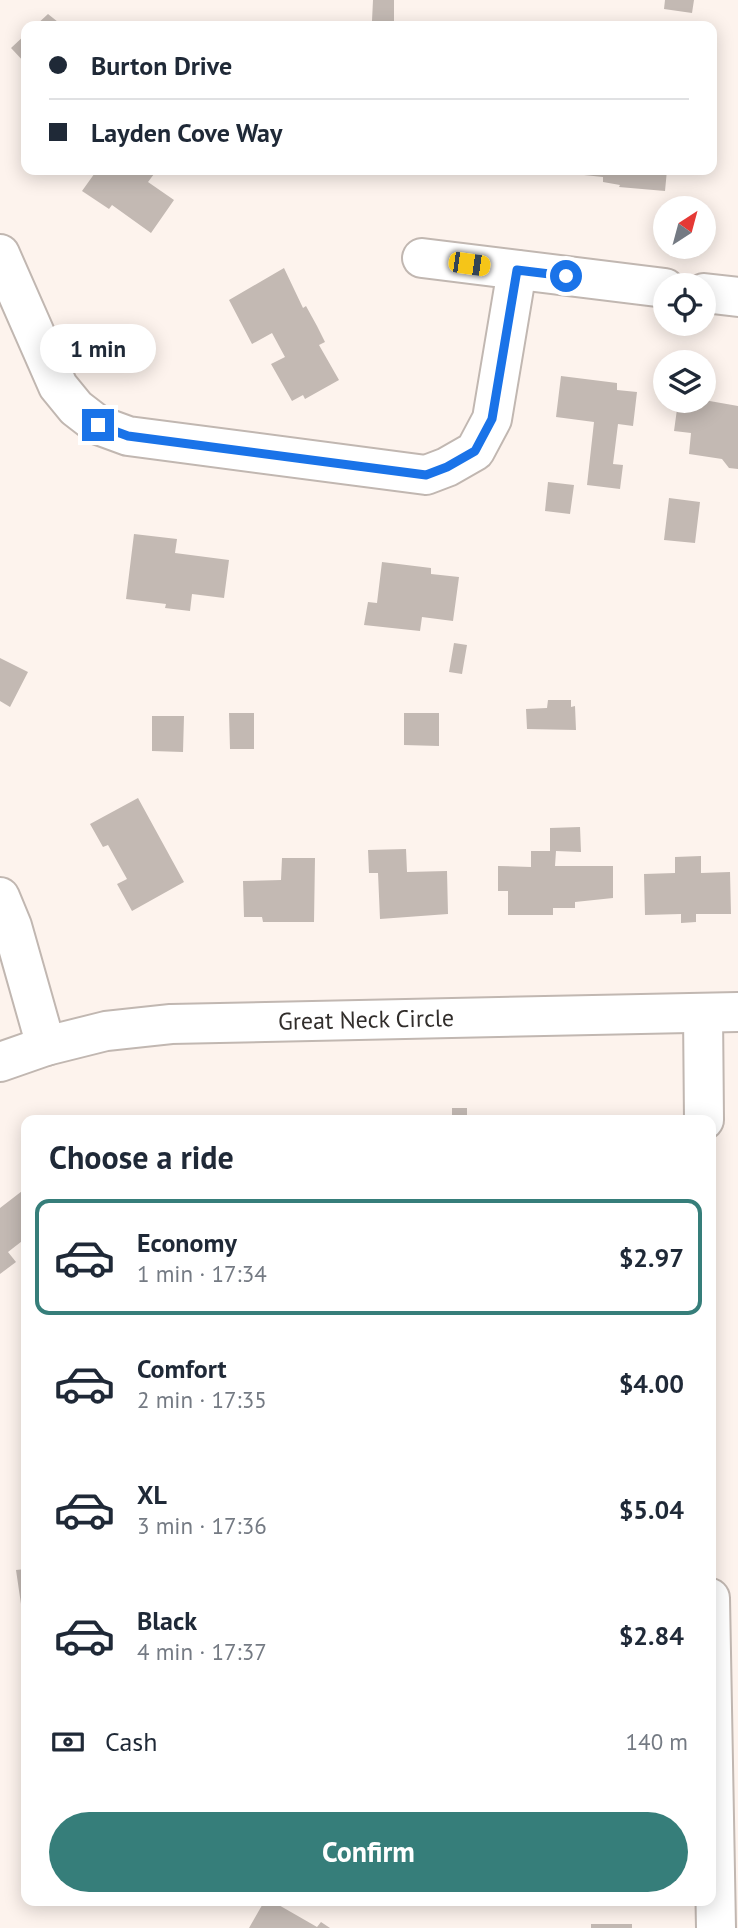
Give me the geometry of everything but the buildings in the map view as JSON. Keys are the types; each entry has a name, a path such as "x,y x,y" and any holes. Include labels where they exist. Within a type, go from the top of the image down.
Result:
{"street":[{"path":"0,254 58,386 76,408 98,425 128,436 426,475 475,451 492,419 517,270"},
{"path":"422,258 653,287"},
{"path":"716,294 738,297"},
{"path":"0,897 12,926 46,1046"},
{"path":"705,1115 720,1013"},
{"name":"Great Neck Circle","path":"0,1062 46,1046 106,1031 171,1024 720,1013"},
{"path":"715,1906 716,1928"}],"route":[{"path":"98,425 128,436 426,475 475,451 492,419 517,270 566,276"}]}
